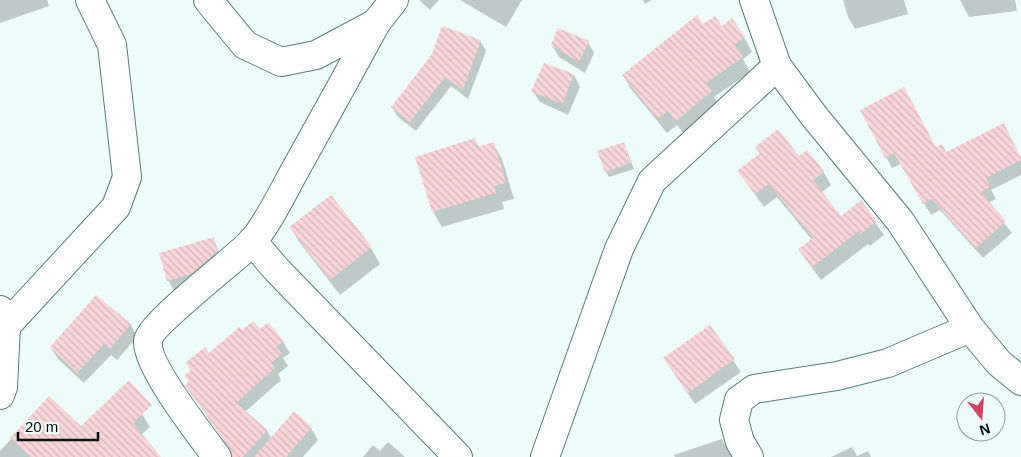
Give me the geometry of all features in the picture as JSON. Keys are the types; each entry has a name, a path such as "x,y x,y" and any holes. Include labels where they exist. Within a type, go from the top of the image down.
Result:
{"street":[{"path":"0,395 2,387 3,318 116,207 127,177 112,45 90,0"},
{"path":"208,0 245,45 281,62 316,55 376,23"},
{"path":"217,457 182,409 153,360 148,342 151,333 252,241 285,187 376,23 394,0"},
{"path":"754,0 777,66 814,116 900,221 970,328 999,363 1021,380"},
{"path":"545,457 619,249 652,181 777,66"},
{"path":"252,241 458,457"},
{"path":"748,457 740,442 734,420 739,400 754,389 837,376 888,363 970,328"}],"building":[{"path":"697,15 703,24 715,16 722,26 732,18 745,37 734,45 743,57 706,83 712,91 676,121 668,111 658,119 622,75"},
{"path":"442,26 481,40 463,90 445,77 410,122 391,107 432,54"},
{"path":"558,28 589,41 579,62 551,45"},
{"path":"544,63 574,74 562,104 531,91"},
{"path":"904,87 936,147 942,144 946,152 1004,123 1021,158 1021,160 986,178 990,187 981,192 1006,221 976,248 932,199 923,204 894,153 885,158 860,110"},
{"path":"778,129 799,156 807,150 824,171 813,180 841,216 861,200 877,221 861,234 859,231 812,267 798,249 813,238 769,184 755,194 737,171 760,153 755,147"},
{"path":"475,138 477,147 494,142 506,183 494,186 496,193 432,212 415,157"},
{"path":"624,142 631,163 605,172 597,151"},
{"path":"331,195 372,247 330,280 289,227"},
{"path":"214,237 218,251 191,274 167,281 159,253"},
{"path":"96,295 131,324 110,349 104,344 77,373 50,347"},
{"path":"253,321 260,329 268,322 284,341 276,347 282,354 271,363 275,368 236,403 268,430 243,457 232,457 229,448 185,385 189,382 184,376 191,370 185,363 205,347 209,353 239,327 242,330"},
{"path":"710,325 735,359 688,393 663,358"},
{"path":"129,380 152,405 133,423 161,457 31,457 10,438 49,396 81,426"},
{"path":"294,411 312,427 286,457 254,457"}]}
